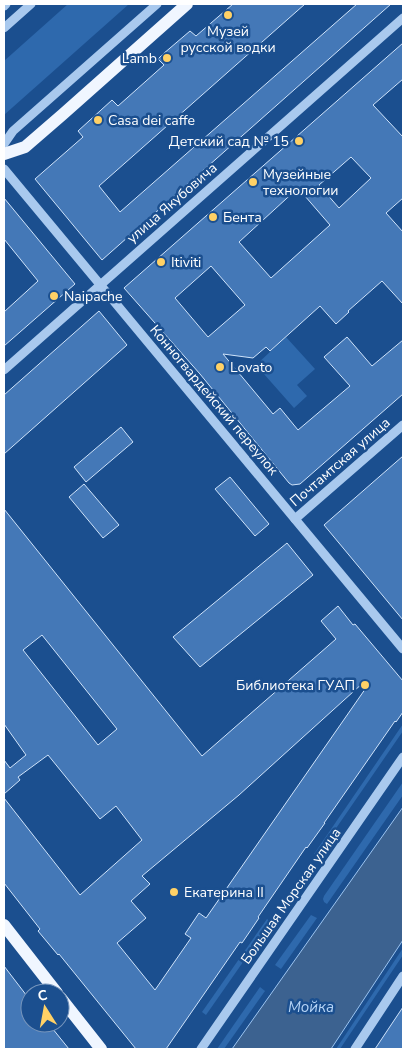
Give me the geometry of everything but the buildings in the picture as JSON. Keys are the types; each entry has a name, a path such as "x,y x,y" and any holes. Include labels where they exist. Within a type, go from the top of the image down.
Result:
{"main road":[{"path":"4,154 25,146 187,4"},
{"path":"4,925 49,983"},
{"path":"70,1009 101,1049"}],"street":[{"path":"4,28 31,4"},
{"path":"4,144 13,132 157,4"},
{"name":"улица Якубовича","path":"4,370 403,18"},
{"name":"Конногвардейский переулок","path":"4,169 403,649"},
{"name":"Почтамтская улица","path":"296,519 403,425"},
{"name":"Большая Морская улица","path":"201,1049 403,758"},
{"path":"355,1049 403,976"}],"shaded area":[{"path":"68,4 129,4 4,115 4,61"},
{"path":"286,337 315,369 297,385 307,396 294,408 256,365"},
{"path":"403,724 403,731 317,856 314,854"},
{"path":"403,782 403,795 327,904 324,902 324,896"},
{"path":"311,915 317,918 281,969 275,965"},
{"path":"267,919 271,922 206,1015 202,1012"},
{"path":"403,948 403,955 340,1049 336,1049"},
{"path":"260,987 265,991 224,1049 217,1049"}],"water":[{"name":"Мойка","path":"403,807 403,940 331,1049 232,1049"}],"place":[{"name":"Музей русской водки","path":"228,15"},
{"name":"Lamb","path":"167,58"},
{"name":"Casa dei caffe","path":"98,120"},
{"name":"Детский сад № 15","path":"299,141"},
{"name":"Музейные технологии","path":"253,182"},
{"name":"Бента","path":"213,217"},
{"name":"Itiviti","path":"161,262"},
{"name":"Naipache","path":"54,296"},
{"name":"Lovato","path":"220,367"},
{"name":"Библиотека ГУАП","path":"365,685"},
{"name":"Екатерина II","path":"174,892"}]}
